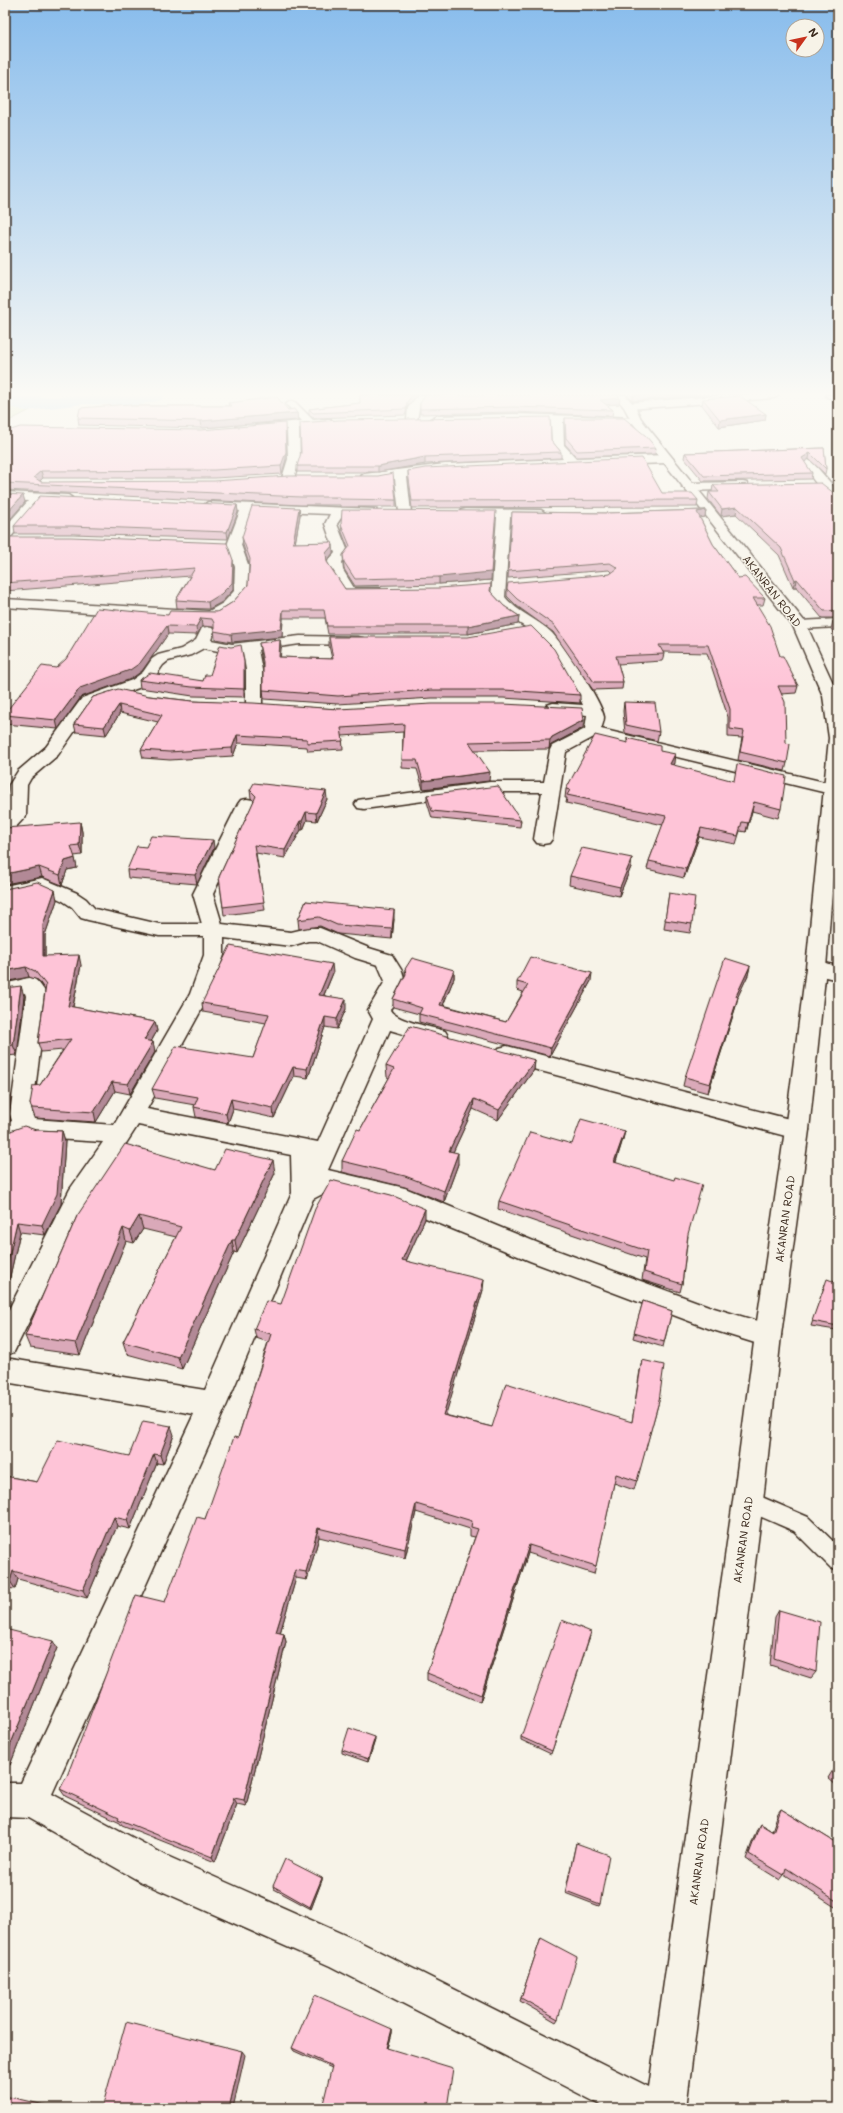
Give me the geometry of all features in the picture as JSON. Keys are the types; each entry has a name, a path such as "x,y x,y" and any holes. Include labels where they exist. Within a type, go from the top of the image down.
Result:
{"street":[{"path":"403,494 405,512"},
{"name":"AKANRAN ROAD","path":"666,2108 748,1502 768,1335 798,1130 827,971 834,826 831,789 837,738 836,711 800,625 702,511 692,494"},
{"path":"5,496 84,500"},
{"path":"5,535 37,498"},
{"path":"356,498 356,512"},
{"path":"192,505 338,512 419,513"},
{"path":"5,603 212,616 228,606 241,592 242,567 234,545 247,508"},
{"path":"338,512 331,524 342,554 335,561 336,570 347,588 350,592 388,591"},
{"path":"450,513 551,514"},
{"path":"504,513 498,598 525,629 547,637 567,665 596,718 592,732"},
{"path":"5,539 20,539"},
{"path":"219,544 234,545"},
{"path":"484,586 515,584"},
{"path":"5,828 17,816 18,785 24,775 52,751 88,701 144,680 157,662 163,658 186,652 202,643 212,616"},
{"path":"800,625 838,623"},
{"path":"202,643 232,649 300,640 373,641"},
{"path":"250,647 254,670 254,704"},
{"path":"118,690 144,695"},
{"path":"540,708 593,711"},
{"path":"543,839 558,750 566,744 592,732 831,789"},
{"path":"364,804 490,787 552,787"},
{"path":"5,1344 79,1196 127,1124 200,994 214,954 214,930 203,894 247,804"},
{"path":"5,892 42,884 70,897 79,903 84,911 93,916 159,930 214,930 291,939 308,934 320,935 362,953 385,960 392,971 395,981 379,1010 384,1019 403,1027 457,1041"},
{"path":"5,990 16,989 29,984 37,995 22,1114 15,1130 127,1124 314,1150"},
{"path":"384,1019 314,1150 304,1193 213,1404 18,1801 154,1869 343,1953 649,2108"},
{"path":"488,1049 798,1130"},
{"path":"304,1193 330,1178 396,1195 464,1221 539,1254 712,1319 768,1335"},
{"path":"5,1370 213,1404"}],"lane":[{"path":"748,1502 801,1524 838,1561"}],"building":[{"path":"5,494 23,495 5,515"},
{"path":"229,494 395,494 396,500 340,499 340,497"},
{"path":"411,494 693,494 698,500 412,501"},
{"path":"710,494 834,494 838,495 838,610 824,611 797,579 795,580 781,548 737,507 722,509"},
{"path":"40,496 237,505 227,532 72,526 14,526"},
{"path":"252,506 299,508 293,543 332,542 333,545 326,553 327,562 345,589 439,588 491,584 490,591 504,606 519,616 468,626 327,626 324,610 283,610 281,629 231,634 214,631 214,623 212,619 201,618 196,627 167,626 140,663 130,670 80,688 56,720 5,715 5,713 42,666 56,668 66,659 97,608 168,615 170,611 217,612 233,602 248,585 250,559 242,537"},
{"path":"342,510 496,511 491,572 439,577 355,579 344,562 343,555 350,546 341,524"},
{"path":"706,510 697,512 713,544 738,578 745,577 765,598 753,598 770,626 780,656 783,656 798,686 778,686 785,702 786,743 790,744 787,763 740,752 744,731 730,729 730,709 708,645 659,645 664,654 616,656 623,682 594,682 554,625 517,599 507,589 508,583 610,574 618,568 610,563 508,571 512,512 606,513"},
{"path":"5,537 71,537 227,543 233,560 232,583 221,594 208,602 176,600 195,568 5,583"},
{"path":"833,621 838,621 838,628"},
{"path":"531,626 554,649 580,695 504,690 432,690 338,696 263,690 263,662 259,643 280,640 279,657 333,659 329,637 468,637"},
{"path":"220,645 231,647 241,645 244,662 244,689 192,687 139,680 150,673 203,681 205,675 210,675"},
{"path":"118,689 149,696 192,701 253,703 338,709 432,704 503,704 582,708 584,720 552,737 550,740 469,742 490,772 423,781 417,760 402,760 404,724 341,728 343,741 307,743 307,739 237,735 232,748 169,752 141,750 162,715 119,705 104,727 74,724 93,697"},
{"path":"624,702 655,703 659,732 626,725"},
{"path":"595,735 628,743 627,738 660,746 660,751 675,754 670,764 734,781 737,764 786,776 781,809 754,802 748,823 742,822 738,836 701,828 686,869 649,861 666,816 567,795 570,790 566,789"},
{"path":"254,783 326,791 316,813 306,812 285,850 254,845 264,902 223,907 219,877 256,796 250,790"},
{"path":"498,786 521,820 432,811 427,795"},
{"path":"80,822 79,845 71,846 75,858 65,861 60,875 39,867 5,874 5,828"},
{"path":"151,836 213,840 195,875 127,870 137,846 146,847"},
{"path":"582,848 632,858 620,887 570,876"},
{"path":"37,882 55,890 43,925 43,956 79,955 68,1006 155,1022 144,1040 153,1042 128,1084 112,1082 94,1112 32,1108 30,1104 33,1086 40,1085 71,1039 38,1043 46,985 35,971 26,967 5,971 5,889"},
{"path":"669,893 695,897 692,924 665,920"},
{"path":"306,901 394,910 392,929 337,925 319,917 298,920"},
{"path":"230,946 332,964 319,995 346,999 337,1019 325,1017 307,1069 293,1067 273,1108 231,1099 226,1114 194,1107 198,1097 152,1089 176,1046 253,1058 269,1014 202,1003"},
{"path":"530,957 592,973 551,1048 419,1014 422,1008 393,999 406,974 405,969 412,958 454,970 440,1005 506,1022 528,985 517,982"},
{"path":"725,958 750,966 736,996 738,997 710,1084 685,1077"},
{"path":"21,986 13,1045 5,1046 5,988"},
{"path":"410,1026 535,1060 499,1110 474,1099 449,1151 458,1153 444,1191 405,1176 342,1161 357,1129 360,1130 394,1069 386,1066"},
{"path":"5,1088 7,1088 5,1104"},
{"path":"581,1119 625,1131 614,1162 674,1180 675,1177 702,1185 688,1234 682,1284 644,1272 647,1251 499,1201 530,1132 572,1144"},
{"path":"24,1126 36,1130 62,1131 57,1194 42,1225 17,1222 5,1274 5,1133"},
{"path":"125,1144 215,1170 225,1149 273,1160 235,1240 232,1240 178,1357 123,1342 181,1227 139,1216 130,1231 123,1228 76,1343 25,1336 77,1216"},
{"path":"331,1180 391,1195 425,1209 402,1260 484,1280 443,1415 492,1427 506,1383 632,1422 642,1360 664,1365 659,1401 637,1481 616,1474 596,1566 529,1545 481,1695 427,1673 478,1529 471,1527 472,1521 416,1504 405,1549 318,1528 306,1572 295,1570 276,1632 284,1634 244,1800 234,1798 212,1857 118,1819 119,1817 60,1789 67,1776 136,1595 165,1602 197,1517 205,1519 234,1437 238,1438 271,1334 254,1329 266,1301 281,1304 315,1209"},
{"path":"827,1279 838,1283 838,1326 812,1321"},
{"path":"643,1301 672,1311 664,1342 634,1333"},
{"path":"143,1421 171,1426 160,1455 154,1454 127,1520 114,1517 83,1590 13,1571 10,1581 5,1580 5,1476 37,1482 58,1440 129,1456"},
{"path":"779,1610 820,1622 816,1672 774,1658"},
{"path":"562,1620 591,1632 552,1751 521,1737"},
{"path":"5,1629 53,1641 5,1758"},
{"path":"349,1728 375,1737 368,1759 342,1750"},
{"path":"838,1764 838,1777 833,1773"},
{"path":"781,1809 838,1844 838,1902 786,1868 784,1875 749,1854 760,1824 773,1832"},
{"path":"576,1843 609,1855 600,1904 566,1891"},
{"path":"285,1859 322,1878 310,1907 273,1886"},
{"path":"541,1938 577,1957 558,2019 521,1998"},
{"path":"315,1995 392,2029 387,2048 453,2068 447,2108 322,2108 332,2066 292,2048"},
{"path":"126,2022 242,2051 229,2108 102,2108"},
{"path":"5,2096 58,2108 5,2108"},
{"path":"502,2103 515,2108 502,2108"}]}
